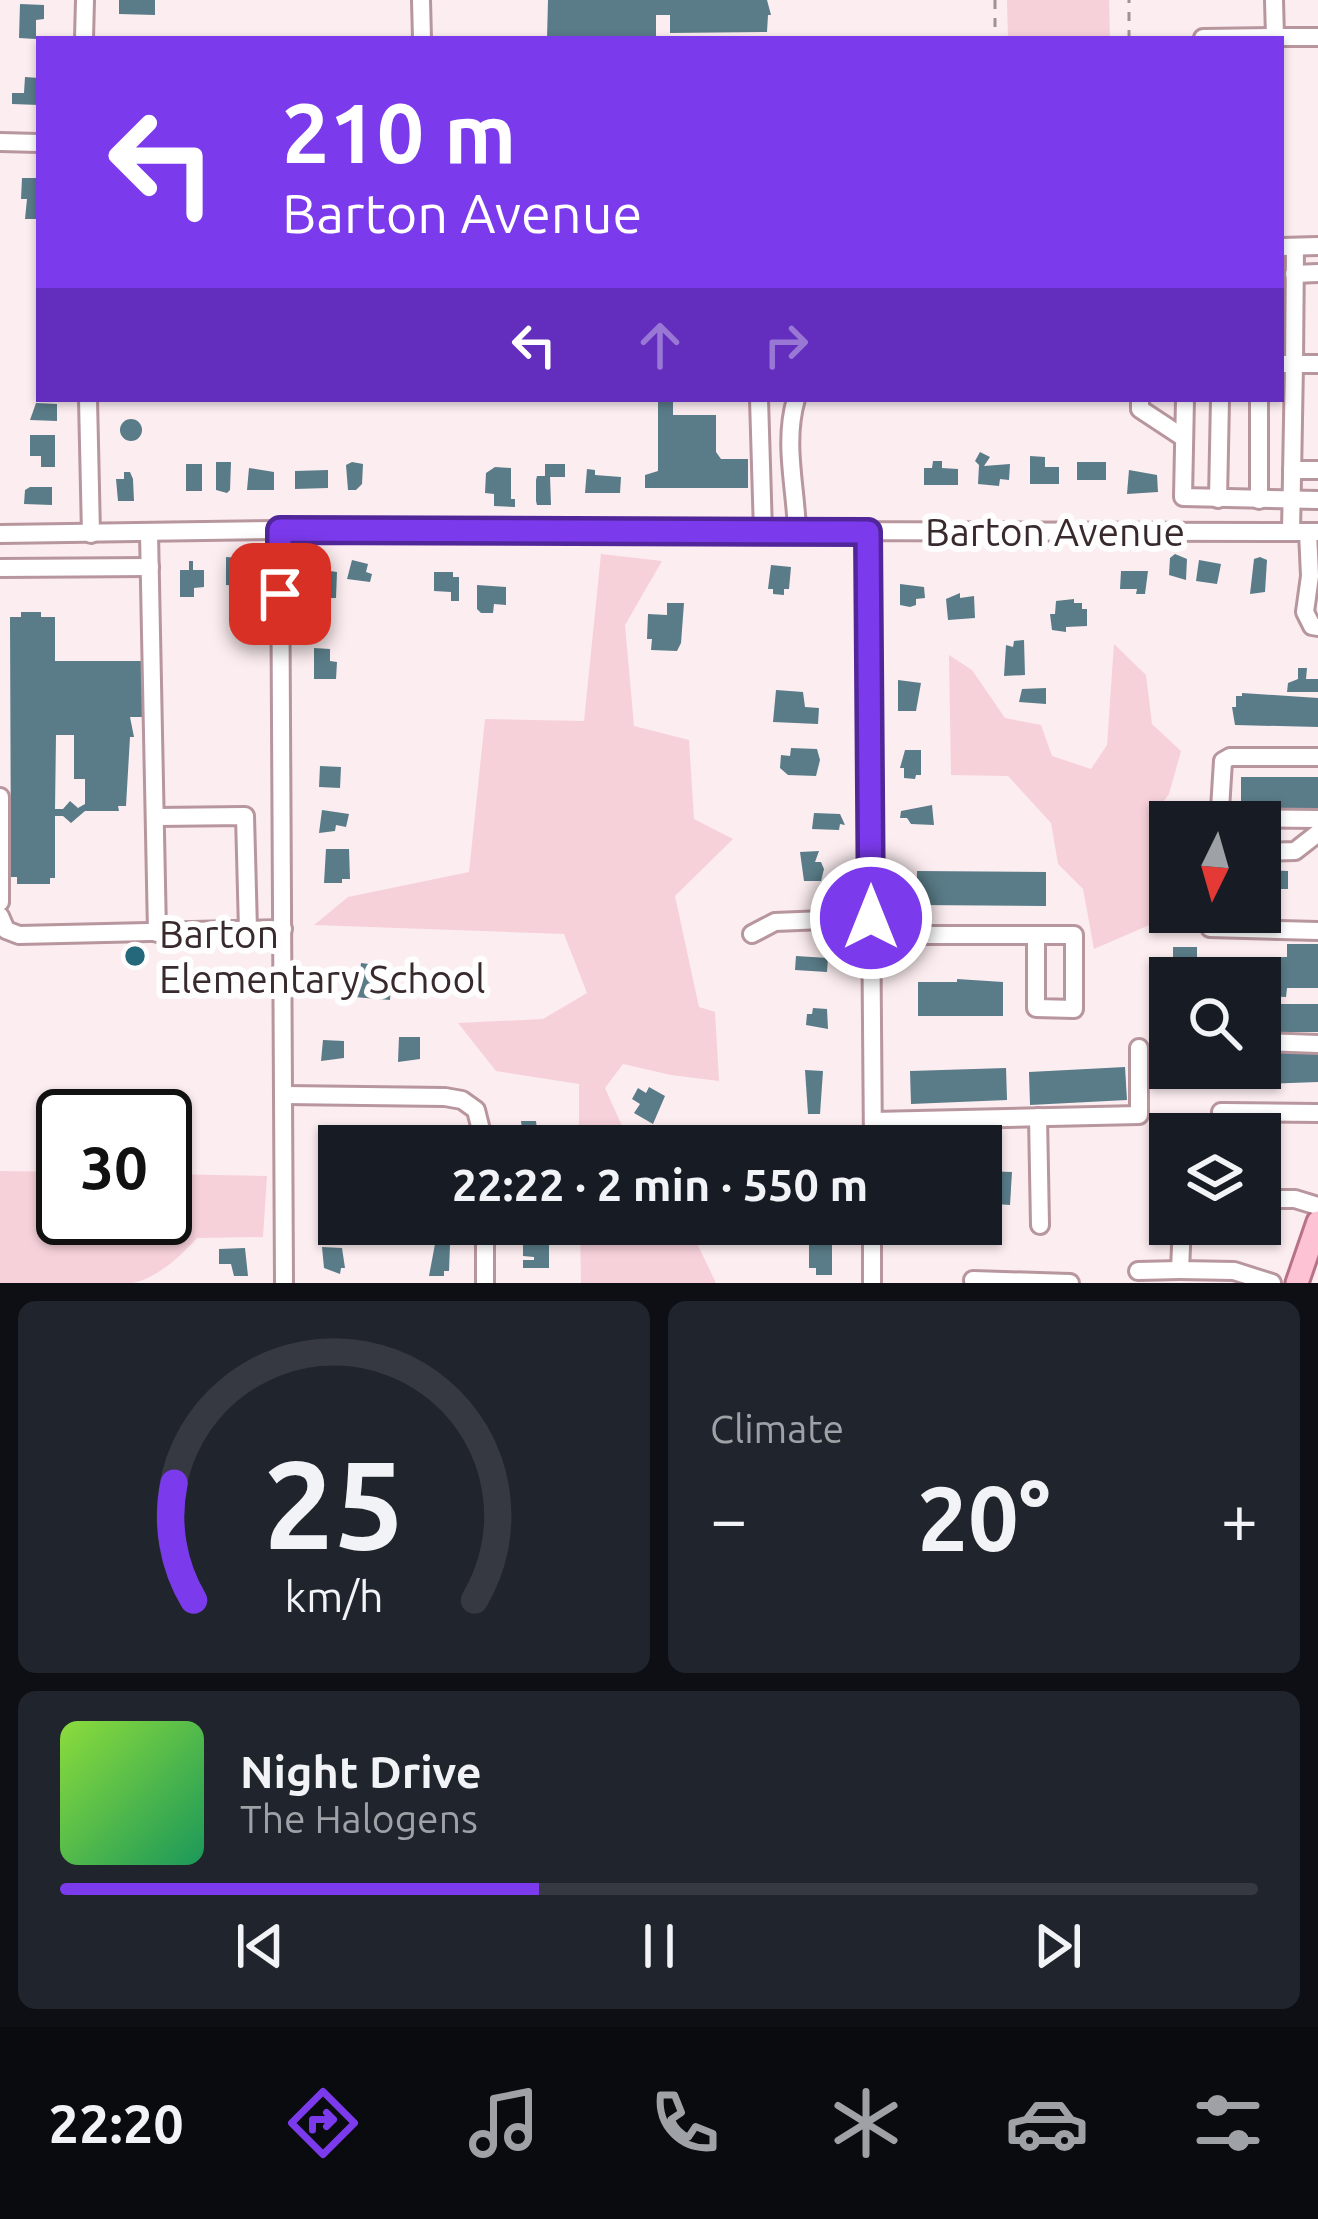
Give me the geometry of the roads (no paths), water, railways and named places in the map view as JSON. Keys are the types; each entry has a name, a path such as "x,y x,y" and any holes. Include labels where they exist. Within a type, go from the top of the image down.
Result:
{"main road":[{"path":"1297,1283 1316,1230"}],"street":[{"path":"85,36 86,0"},
{"path":"421,0 422,36"},
{"path":"1274,0 1274,36"},
{"path":"1284,37 1318,37"},
{"path":"0,142 36,143"},
{"path":"1318,246 1288,247 1294,274 1287,364 1291,500 1306,532 1314,576 1305,612 1312,626 1318,627"},
{"path":"1294,274 1318,273"},
{"path":"1287,364 1318,364"},
{"path":"88,402 92,534"},
{"path":"759,402 763,532"},
{"path":"795,402 790,456 797,532"},
{"path":"1140,402 1140,409 1184,438"},
{"path":"1184,402 1183,496 1318,500"},
{"path":"1218,499 1220,402"},
{"path":"1258,500 1259,402"},
{"path":"1292,470 1318,470"},
{"path":"280,530 284,1283"},
{"path":"868,532 873,1125"},
{"name":"Barton Avenue","path":"0,534 1306,532"},
{"path":"148,533 157,933"},
{"path":"0,568 150,567"},
{"path":"1318,757 1230,757 1223,761 1220,776 1220,809 1233,818 1318,819"},
{"path":"0,797 0,902"},
{"path":"156,817 245,816 248,930"},
{"path":"1281,851 1295,851 1318,833"},
{"path":"0,916 5,930 19,935 283,929"},
{"path":"752,934 775,922 1073,935 1074,1009 1036,1009 1036,935"},
{"path":"1281,931 1318,932"},
{"path":"1281,1043 1318,1044"},
{"path":"873,1121 1139,1115 1139,1048"},
{"path":"284,1095 445,1097 462,1100 476,1110 480,1125"},
{"path":"1221,1112 1318,1113"},
{"path":"1038,1118 1040,1225"},
{"path":"1281,1199 1318,1206"},
{"path":"485,1245 485,1283"},
{"path":"872,1245 872,1283"},
{"path":"1180,1270 1181,1245"},
{"path":"1138,1270 1234,1271 1272,1283"},
{"path":"973,1280 1070,1283"}],"place":[{"name":"Barton Elementary School","path":"135,956"}]}
